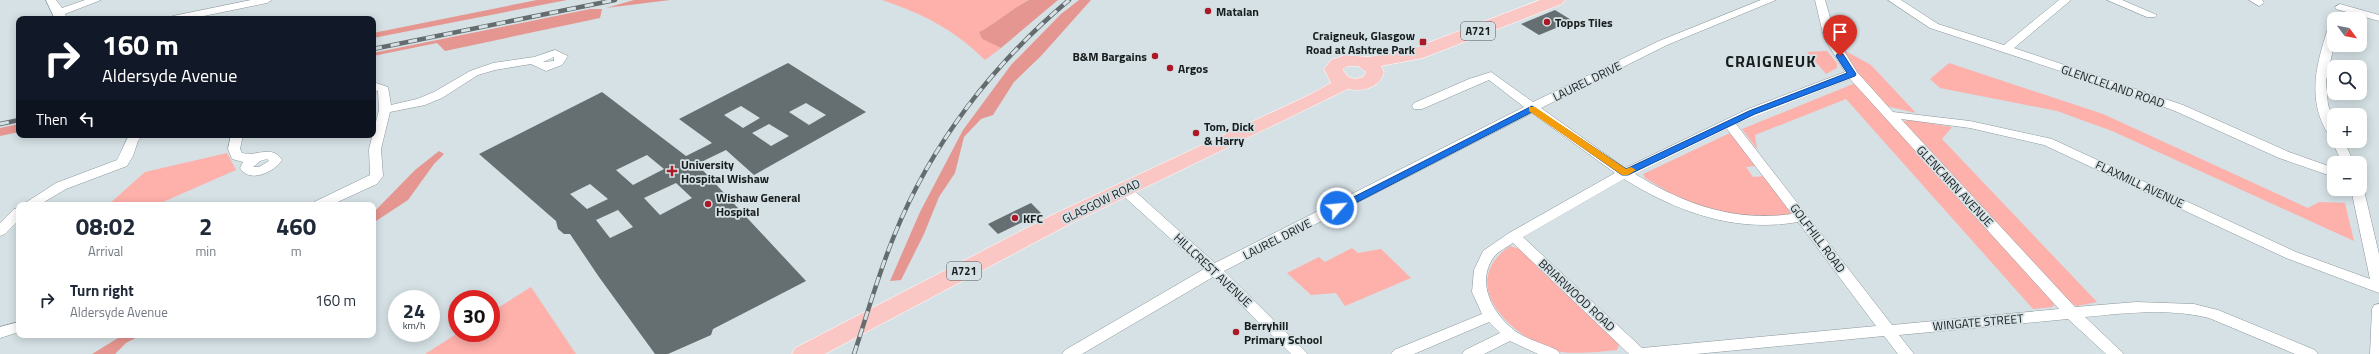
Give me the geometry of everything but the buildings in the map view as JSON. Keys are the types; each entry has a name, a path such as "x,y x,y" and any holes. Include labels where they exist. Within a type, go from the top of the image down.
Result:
{"main road":[{"name":"GLASGOW ROAD","path":"804,354 1124,189 1316,99 1341,80 1358,84 1369,82 1375,75 1370,65 1447,43 1556,0"}],"street":[{"path":"51,0 60,15 96,0"},
{"path":"188,16 267,0"},
{"name":"LAUREL DRIVE","path":"1070,354 1214,270 1532,109 1663,43 1771,0"},
{"name":"GLENCAIRN AVENUE","path":"1820,0 1830,38 1852,74 2072,314 2116,354"},
{"name":"GLENCLELAND ROAD","path":"1893,0 1934,26 2165,103 2284,156 2327,171"},
{"path":"2005,50 2066,0"},
{"path":"2112,0 2151,15"},
{"path":"2341,3 2379,18"},
{"path":"2327,50 2319,85 2323,114 2327,121"},
{"path":"385,110 421,102 438,95 474,73 492,67 537,60"},
{"path":"1552,354 1510,336 1490,316 1485,308 1479,292 1481,270 1488,254 1514,236 1625,173 1729,123 1852,74"},
{"path":"1418,106 1490,76 1532,109 1625,173 1660,194 1713,215 1737,220 1772,222 1802,217"},
{"path":"326,202 372,181 377,176 375,149 385,110 384,90 376,86"},
{"name":"FLAXMILL AVENUE","path":"1890,115 1916,117 2025,136 2048,142 2291,255 2379,287"},
{"name":"GOLFHILL ROAD","path":"1729,123 1906,354"},
{"path":"34,202 60,186 122,163 127,158 131,141 134,138"},
{"path":"236,138 234,149 237,156 252,160"},
{"name":"HILLCREST AVENUE","path":"1124,189 1214,270 1300,354"},
{"path":"2360,196 2379,287"},
{"path":"0,231 11,216"},
{"name":"BRIARWOOD ROAD","path":"1514,236 1638,354"},
{"name":"WINGATE STREET","path":"1638,354 2136,307 2194,309 2213,314 2310,354"},
{"path":"2378,354 2379,309"},
{"path":"1399,354 1490,316"},
{"path":"0,333 16,328"},
{"path":"1470,354 1510,336"}],"shaded area":[{"path":"537,0 567,0 376,37 376,32"},
{"path":"634,0 670,0 606,8"},
{"path":"882,0 1029,0 979,32 982,39 1001,48 985,60 961,39 925,17"},
{"path":"1029,0 1058,0 1001,48 982,39 979,32"},
{"path":"1079,0 1091,0 1041,56 1014,82 993,115 981,119 964,137 955,173 939,197 924,234 901,280 890,281 920,212 963,130 1011,65 1061,14"},
{"path":"590,9 602,9 600,18 445,51 437,43 376,55 376,52"},
{"path":"1840,48 1871,65 1916,113 1886,106 1842,54"},
{"path":"1827,51 1837,63 1837,68 1826,74 1807,52"},
{"path":"1949,63 2103,114 2308,208 2319,202 2345,203 2354,241 2112,131 2057,111 1940,88 1930,79"},
{"path":"1853,84 1860,87 2055,300 2053,307 2033,309 1846,99 1755,135 1757,149 1742,129"},
{"path":"1909,120 1952,127 1942,139 2097,302 2077,306 2066,302 1903,125 1904,121"},
{"path":"16,125 16,133 0,136 0,128"},
{"path":"1730,133 1757,166 1746,167 1753,177 1765,176 1790,208 1791,213 1787,217 1727,215 1684,201 1645,178 1643,174"},
{"path":"439,151 444,154 434,164 408,200 376,221 376,210 415,170"},
{"path":"227,153 236,170 163,202 111,202 145,172"},
{"path":"1510,246 1523,250 1620,342 1617,350 1582,353 1561,352 1526,337 1510,324 1497,310 1489,294 1488,278 1494,261"},
{"path":"1352,248 1358,253 1381,249 1411,278 1345,306 1336,293 1311,295 1287,273 1319,257 1325,262"},
{"path":"531,287 576,354 425,354 448,339 448,342 500,342 500,306"},
{"path":"118,338 135,338 126,343 115,354 92,354"}],"railway":[{"path":"376,48 615,0"},
{"path":"854,354 888,251 909,202 926,169 967,108 990,79 1015,51 1069,0"},
{"path":"0,124 16,121"}],"slow traffic":[{"path":"1532,109 1625,173 1631,170"}],"place":[{"name":"Matalan","path":"1208,11"},
{"name":"Topps Tiles","path":"1547,22"},
{"name":"Craigneuk, Glasgow Road at Ashtree Park","path":"1423,42"},
{"name":"B&M Bargains","path":"1155,56"},
{"name":"Argos","path":"1170,68"},
{"name":"Tom, Dick & Harry","path":"1196,133"},
{"name":"University Hospital Wishaw","path":"672,171"},
{"name":"Wishaw General Hospital","path":"708,204"},
{"name":"KFC","path":"1015,218"},
{"name":"Berryhill Primary School","path":"1236,332"}],"district":[{"name":"CRAIGNEUK","path":"1771,61"}],"route":[{"path":"1337,208 1425,164 1505,121 1532,109 1625,173 1752,112 1852,74 1840,56"}]}
